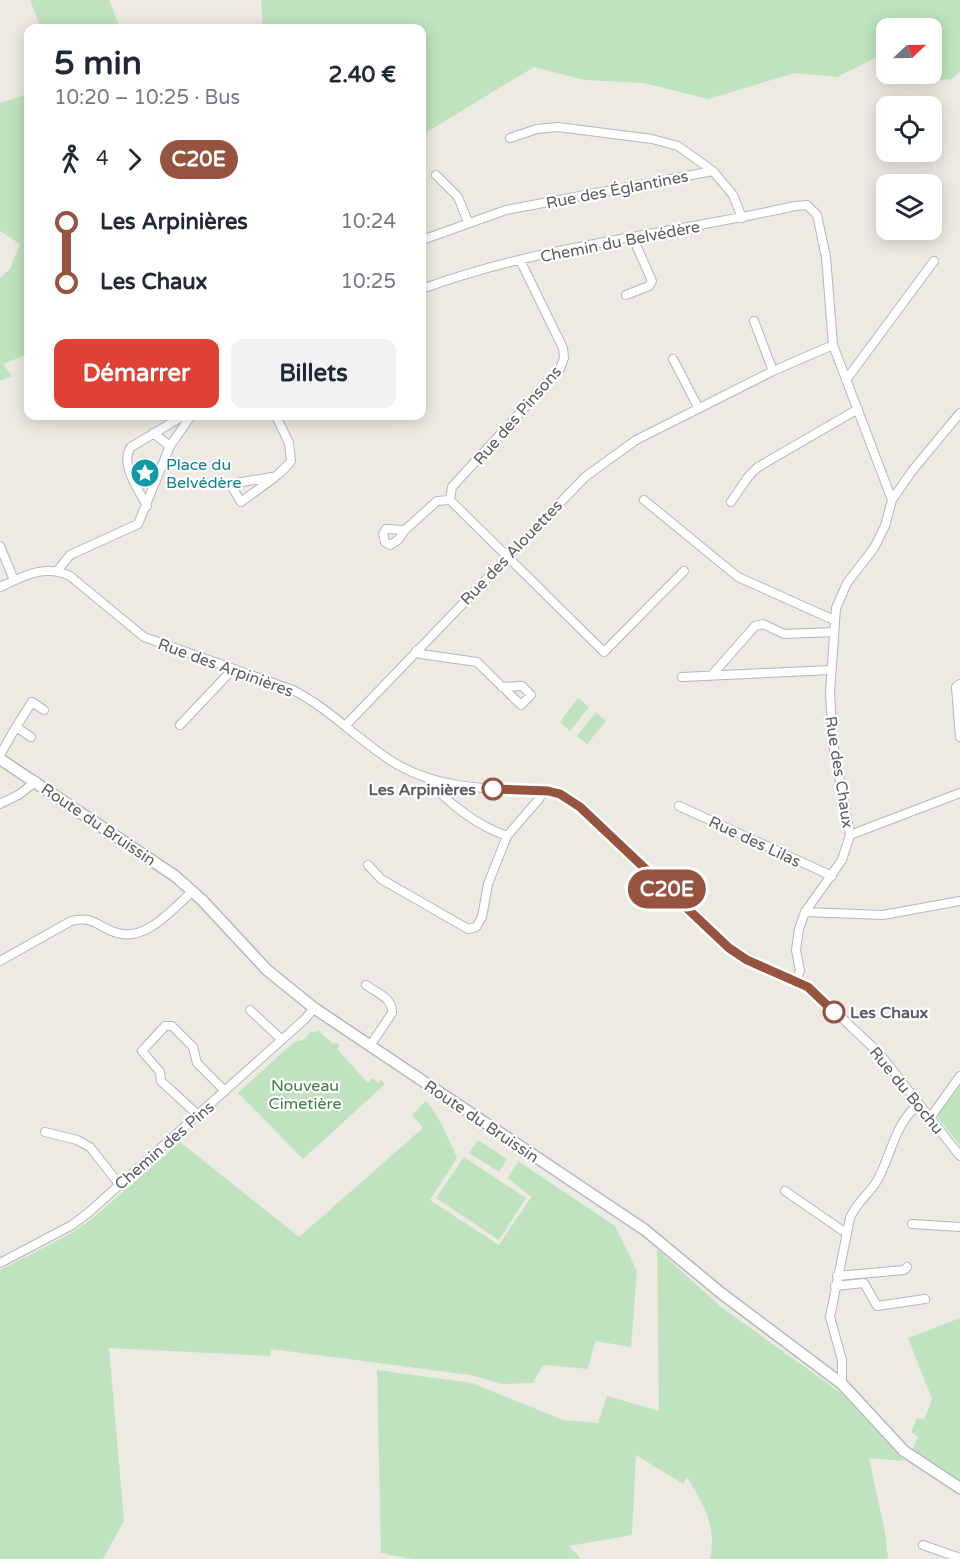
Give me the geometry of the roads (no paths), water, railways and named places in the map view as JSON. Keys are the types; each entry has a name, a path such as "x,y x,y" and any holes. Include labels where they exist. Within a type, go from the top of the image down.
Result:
{"street":[{"path":"510,138 537,129 558,128 652,139 678,147 713,171 733,195 742,218"},
{"name":"Rue des Églantines","path":"426,238 506,210 713,171"},
{"path":"436,175 458,197 468,222"},
{"name":"Chemin du Belvédère","path":"426,288 461,275 520,260 807,205 817,215 826,257 833,345"},
{"path":"626,295 649,286 652,282 633,238"},
{"name":"Rue des Pinsons","path":"450,500 453,487 560,369 564,358 563,348 520,260"},
{"path":"846,380 934,261"},
{"path":"754,321 773,371"},
{"path":"833,345 892,500"},
{"name":"Rue des Alouettes","path":"346,725 585,477 636,440 698,407 833,345"},
{"path":"673,359 698,407"},
{"path":"731,502 748,477 758,468 858,409"},
{"name":"Rue des Chaux","path":"796,980 800,971 796,950 799,929 806,912 842,860 850,835 833,743 830,670 836,608 847,583 874,548 885,526 892,500 912,471 960,414"},
{"path":"147,506 126,459 131,447 176,420"},
{"path":"0,586 35,571 57,571 70,555 138,525 170,446 188,420"},
{"path":"272,477 230,484 241,502 288,465 292,454 278,420"},
{"path":"153,433 170,446"},
{"path":"405,530 437,501 450,500 604,652 684,571"},
{"path":"644,500 738,577 834,620"},
{"path":"0,546 14,580"},
{"name":"Rue des Arpinières","path":"57,571 70,576 144,637 293,690 310,699 346,725 391,761 428,779 448,785 560,794 580,807 729,948 747,960 796,980"},
{"path":"711,676 755,626 763,624 784,634 833,632"},
{"path":"416,651 421,654 477,662 502,687"},
{"path":"180,725 233,669"},
{"path":"682,677 830,670"},
{"path":"960,684 956,687 960,738"},
{"path":"0,757 32,702 45,710"},
{"path":"16,727 31,737"},
{"name":"Route du Bruissin","path":"0,757 160,864 193,891 267,970 314,1008 645,1230 721,1293 842,1384 904,1451 960,1488"},
{"name":"Rue des Arpinières","path":"428,779 438,792 460,808 492,831 507,836"},
{"path":"0,804 20,794 36,781"},
{"path":"368,865 381,879 468,929 476,927 482,917 488,884 507,836 539,799 543,791"},
{"path":"850,835 960,793"},
{"name":"Rue des Lilas","path":"679,806 832,876"},
{"path":"0,961 71,921 84,918 95,921 115,933 132,935 144,932 193,891"},
{"path":"806,912 883,915 960,901"},
{"name":"Rue du Bochu","path":"796,980 812,990 879,1053 960,1156"},
{"path":"366,985 390,1001 393,1007 392,1013 370,1046"},
{"name":"Chemin des Pins","path":"0,1263 72,1225 282,1040 314,1008"},
{"path":"250,1010 282,1040"},
{"path":"198,1115 160,1081 160,1072 142,1051 165,1026 172,1026 193,1047 197,1063 225,1090"},
{"path":"930,1118 960,1076"},
{"path":"842,1384 842,1360 830,1317 846,1233 854,1208 877,1181 900,1123 919,1104"},
{"path":"45,1132 77,1140 90,1147 119,1184"},
{"path":"785,1191 846,1233"},
{"path":"912,1224 960,1227"},
{"path":"837,1276 904,1270 907,1267"},
{"path":"835,1286 864,1283 877,1306 925,1299"},
{"path":"922,1545 960,1558"}],"place":[{"name":"Place du Belvédère","path":"145,473"},
{"name":"Les Arpinières","path":"493,789"},
{"name":"Les Chaux","path":"834,1012"}],"park label":[{"name":"Nouveau Cimetière","path":"305,1094"}]}
